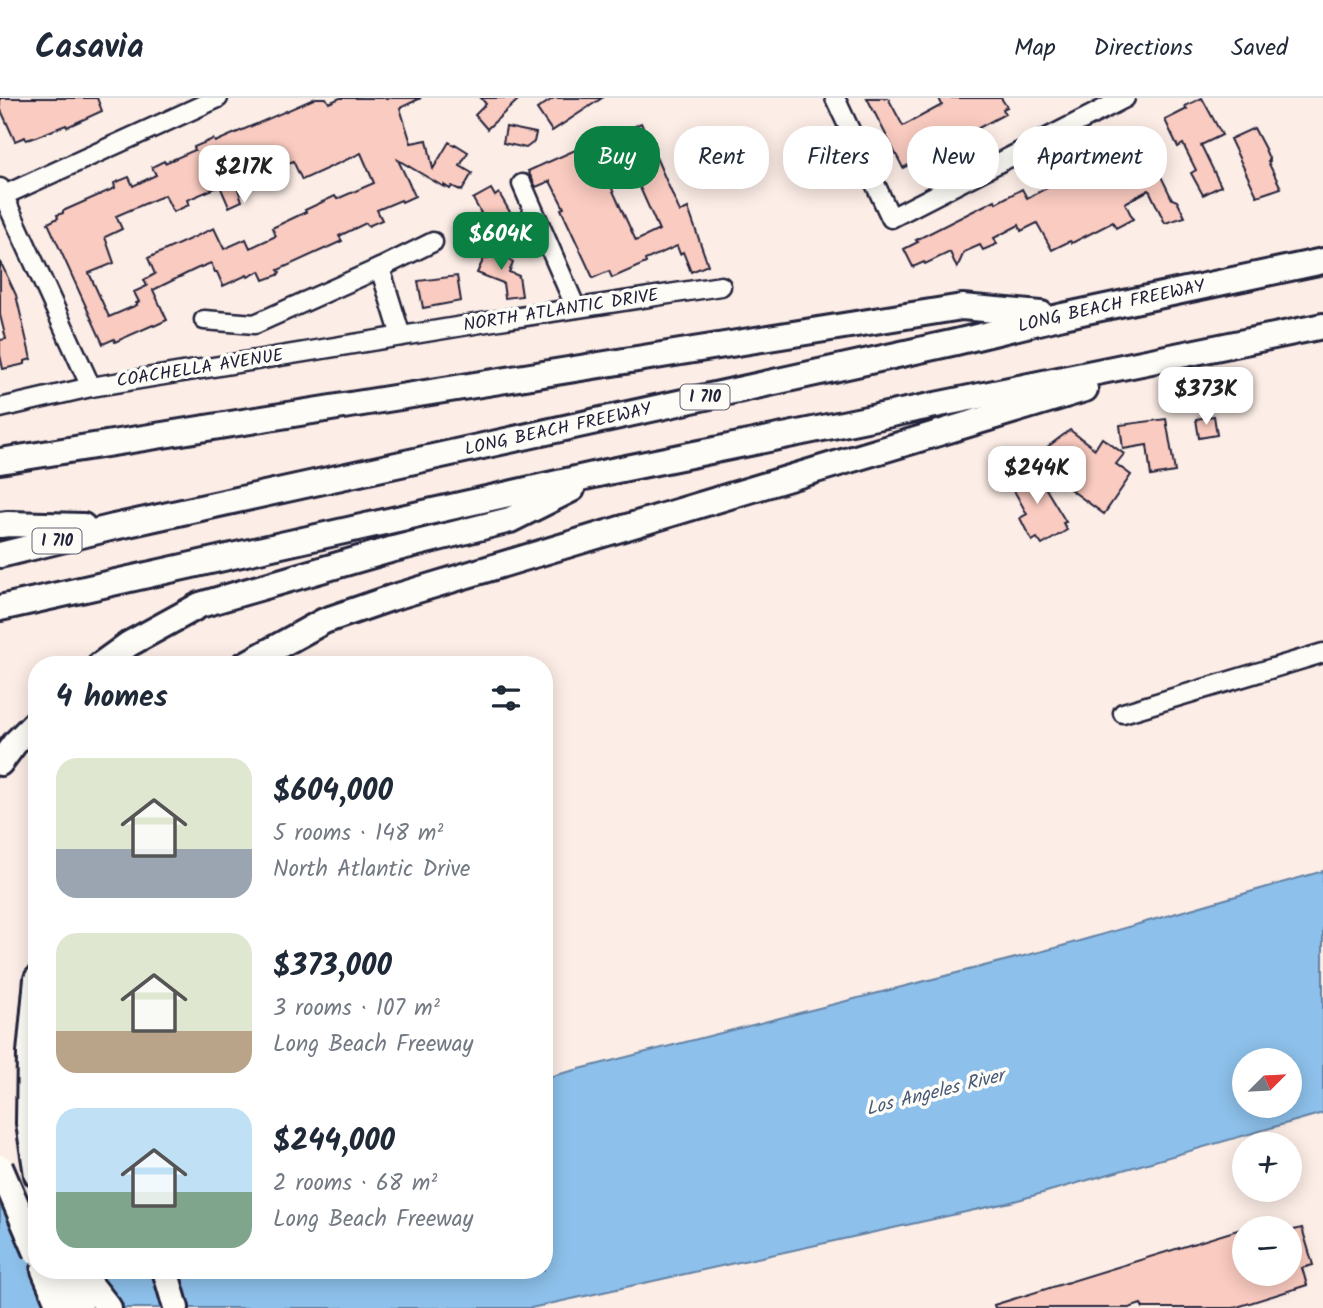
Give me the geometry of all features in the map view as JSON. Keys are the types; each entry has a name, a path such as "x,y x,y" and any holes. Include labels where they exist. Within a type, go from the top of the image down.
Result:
{"highway":[{"name":"LONG BEACH FREEWAY","path":"0,555 114,527 956,342 1063,316 1323,261"},
{"path":"0,461 962,307 1063,316"},
{"path":"0,608 607,472 1323,326"},
{"path":"260,656 324,621 391,598 1233,345"},
{"path":"112,656 200,605 390,550 510,520 607,472"},
{"path":"0,525 114,527"},
{"path":"0,763 28,730"},
{"path":"0,1167 28,1232"},
{"path":"0,1202 28,1223"},
{"path":"48,1279 60,1308"},
{"path":"71,1279 80,1308"},
{"path":"86,1279 109,1308"},
{"path":"168,1279 176,1308"}],"street":[{"path":"91,387 1,194 218,98"},
{"path":"835,98 891,218 1125,98"},
{"path":"522,184 576,308"},
{"name":"COACHELLA AVENUE","path":"204,320 255,324 433,243"},
{"path":"380,268 401,336"},
{"name":"NORTH ATLANTIC DRIVE","path":"401,336 721,286"},
{"name":"COACHELLA AVENUE","path":"0,408 91,387 401,336"},
{"path":"1123,713 1323,653"}],"water":[{"name":"Los Angeles River","path":"1323,871 1323,1113 1256,1132 1232,1132 1232,1139 1011,1202 531,1308 0,1308 0,1206 28,1199 28,1279 553,1279 553,1076 1055,948"}],"building":[{"path":"0,98 97,98 102,111 67,127 66,125 33,138 26,140 25,137 15,141 0,108"},
{"path":"316,98 326,98 329,103 340,98 421,98 400,108 411,143 427,140 433,169 449,142 455,144 468,152 460,166 472,173 462,191 452,186 450,189 398,160 415,196 377,210 382,220 368,226 366,223 339,236 342,241 278,270 278,275 264,280 260,271 223,286 211,263 196,269 153,290 167,320 115,342 114,339 103,344 48,223 58,218 57,215 63,211 115,188 114,183 129,177 133,186 156,175 152,167 195,150 194,147 213,139 215,142","holes":["361,153 374,183 337,199 335,196 305,210 306,212 272,228 276,236 250,248 246,239 224,249 214,228 148,258 155,274 144,280 147,286 134,292 139,302 109,317 89,273 114,263 105,237 122,229 116,216 165,195 173,212 189,205 187,200 220,186 229,207 242,201 233,174 275,155 281,167 293,161 302,180"]},
{"path":"481,98 520,98 487,129 475,115 486,104"},
{"path":"554,98 602,98 552,131 537,109"},
{"path":"867,98 888,98 903,126 942,105 939,98 1001,98 1007,107 1003,109 1005,114 982,126 907,126 907,166 903,168 893,149 893,126 881,126"},
{"path":"1202,98 1222,135 1201,145 1221,186 1203,195 1191,173 1196,170 1183,144 1178,147 1165,120"},
{"path":"506,127 536,133 534,142 526,148 503,143"},
{"path":"1254,128 1281,188 1257,196 1230,139"},
{"path":"574,151 574,189 612,189 636,241 659,230 641,189 660,189 660,166 680,212 688,208 708,265 691,272 683,252 680,254 677,246 612,278 609,271 593,278 550,181 536,187 528,171"},
{"path":"491,189 495,196 499,193 515,221 491,235 473,199"},
{"path":"1022,189 1027,198 1045,189 1167,189 1185,217 1165,223 1149,190 1125,203 1133,219 1116,228 1113,222 1052,250 1037,223 1021,231 1019,225 994,238 997,244 983,250 980,245 964,252 957,268 950,252 913,267 904,249 918,242 916,240"},
{"path":"491,247 511,255 509,260 513,263 509,272 519,276 522,296 505,298 503,283 477,273 484,258 487,259"},
{"path":"0,261 16,295 31,359 25,361 25,364 3,369 0,340 6,339 0,315"},
{"path":"457,276 461,301 423,308 418,281"},
{"path":"1214,416 1217,435 1199,438 1196,419"},
{"path":"1166,419 1175,472 1151,476 1147,445 1123,449 1120,425"},
{"path":"1070,430 1095,449 1102,438 1124,454 1116,464 1131,475 1104,514 1030,460"},
{"path":"1029,461 1066,522 1063,523 1067,530 1042,545 1037,538 1032,541 1025,528 1020,518 1027,514 1012,487 1019,483 1011,473"},
{"path":"1302,1228 1313,1265 1302,1268"},
{"path":"1232,1232 1232,1286 1302,1286 1302,1268 1307,1285 1234,1308 1143,1308 1141,1304 1129,1308 995,1308 994,1305"}]}
